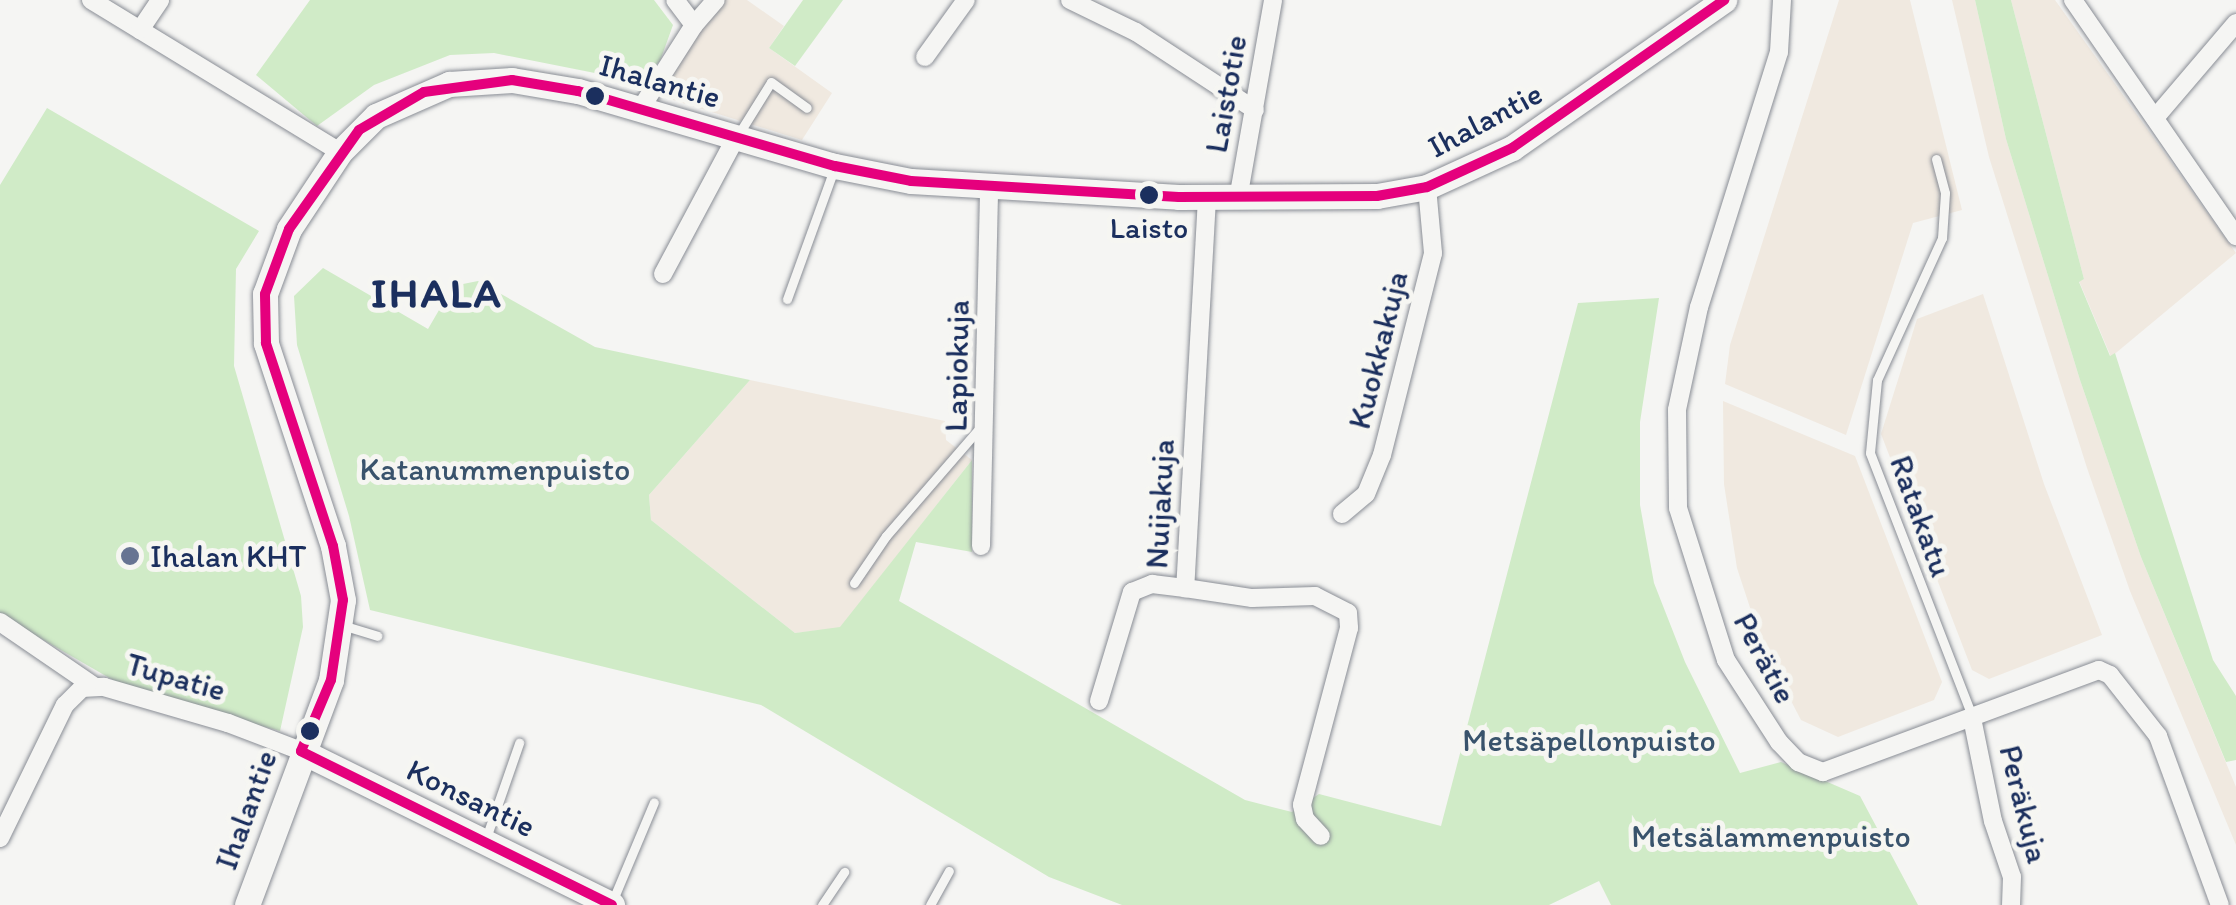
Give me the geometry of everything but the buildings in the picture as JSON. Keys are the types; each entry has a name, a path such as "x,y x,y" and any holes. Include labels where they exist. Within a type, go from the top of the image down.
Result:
{"street":[{"path":"92,0 340,152"},
{"path":"140,30 160,0"},
{"path":"675,0 694,25"},
{"path":"641,108 694,25 716,0"},
{"path":"926,57 966,0"},
{"path":"1070,0 1136,32 1255,110"},
{"name":"Laistotie","path":"1238,199 1273,0"},
{"name":"Ihalantie","path":"247,905 331,680 342,626 340,572 274,372 264,320 276,254 340,152 376,116 449,84 539,83 641,108 834,166 989,186 1207,198 1335,200 1427,187 1512,148 1724,0"},
{"name":"Perätie","path":"1782,0 1775,66 1685,364 1675,474 1684,541 1726,660 1798,762 1838,770 2099,670 2110,675 2158,736 2220,905"},
{"path":"2073,0 2236,236"},
{"path":"2156,118 2236,23"},
{"path":"663,274 736,138"},
{"name":"Lapiokuja","path":"982,546 989,186"},
{"name":"Kuokkakuja","path":"1342,514 1366,494 1382,455 1433,252 1427,187"},
{"name":"Nuijakuja","path":"1207,198 1185,588 1252,598 1315,596 1348,612 1349,628 1302,805 1304,819 1322,836"},
{"path":"1099,701 1132,592 1152,584 1185,588"},
{"path":"0,622 92,685"},
{"name":"Tupatie","path":"0,838 65,704 92,685 302,750"},
{"name":"Peräkuja","path":"1972,718 1992,822 2012,876 2012,905"},
{"name":"Konsantie","path":"302,750 611,905"}],"lane":[{"path":"736,138 772,82 807,108"},
{"name":"Ratakatu","path":"1936,159 1945,193 1942,238 1877,380 1870,453 1972,718"},
{"path":"788,299 834,166"},
{"path":"854,584 886,536 984,422"},
{"path":"342,626 377,636"},
{"path":"485,841 519,743"},
{"path":"611,905 654,802"},
{"path":"930,905 949,871"},
{"path":"822,905 844,872"}],"shaded area":[{"path":"718,0 747,0 784,26 769,48 832,93 802,140 673,100 667,85"},
{"path":"1839,0 1910,0 1962,210 1913,223 1846,435 1725,384 1730,345"},
{"path":"1952,0 1975,0 2006,139 2080,380 2141,557 2236,787 2236,845 2130,591 2087,468 1989,157"},
{"path":"2011,0 2055,0 2236,253 2111,357 2079,281 2084,279"},
{"path":"1983,294 2044,484 2102,635 1989,679 1972,670 1881,434 1917,319"},
{"path":"750,380 945,421 946,440 972,460 840,628 795,633 651,520 649,495"},
{"path":"1723,401 1855,456 1942,682 1934,700 1838,737 1801,720 1763,647 1737,568 1724,484"}],"green space":[{"path":"310,0 654,0 673,25 660,61 644,77 615,77 494,53 450,55 374,85 317,126 256,75"},
{"path":"803,0 843,0 795,66 769,48"},
{"path":"1975,0 2011,0 2084,279 2079,282 2110,356 2115,353 2213,660 2236,696 2236,760 2226,762 2141,557 2080,380 2006,139"},
{"path":"47,108 259,231 236,269 234,366 301,596 303,627 280,731 132,691 0,615 0,185"},
{"path":"323,268 428,329 453,286 478,281 595,347 750,380 649,495 651,520 795,633 840,627 972,460 972,552 916,542 899,601 1245,800 1292,812 1319,794 1441,826 1578,303 1659,298 1640,422 1640,505 1654,583 1685,662 1740,773 1781,762 1860,796 1918,905 1611,905 1599,881 1549,905 1122,905 1049,877 761,705 370,610 349,516 297,345 294,296"}],"transit line":[{"path":"612,905 301,751 331,680 343,600 333,546 266,343 265,294 289,229 359,130 424,92 512,80 578,91 835,166 911,181 1179,197 1377,196 1427,187 1512,148 1724,0"}],"place":[{"name":"Laisto","path":"1149,195"},
{"name":"Ihalan KHT","path":"130,556"}],"district":[{"name":"IHALA","path":"437,293"}],"park label":[{"name":"Katanummenpuisto","path":"495,469"},
{"name":"Metsäpellonpuisto","path":"1589,740"},
{"name":"Metsälammenpuisto","path":"1771,836"}]}
